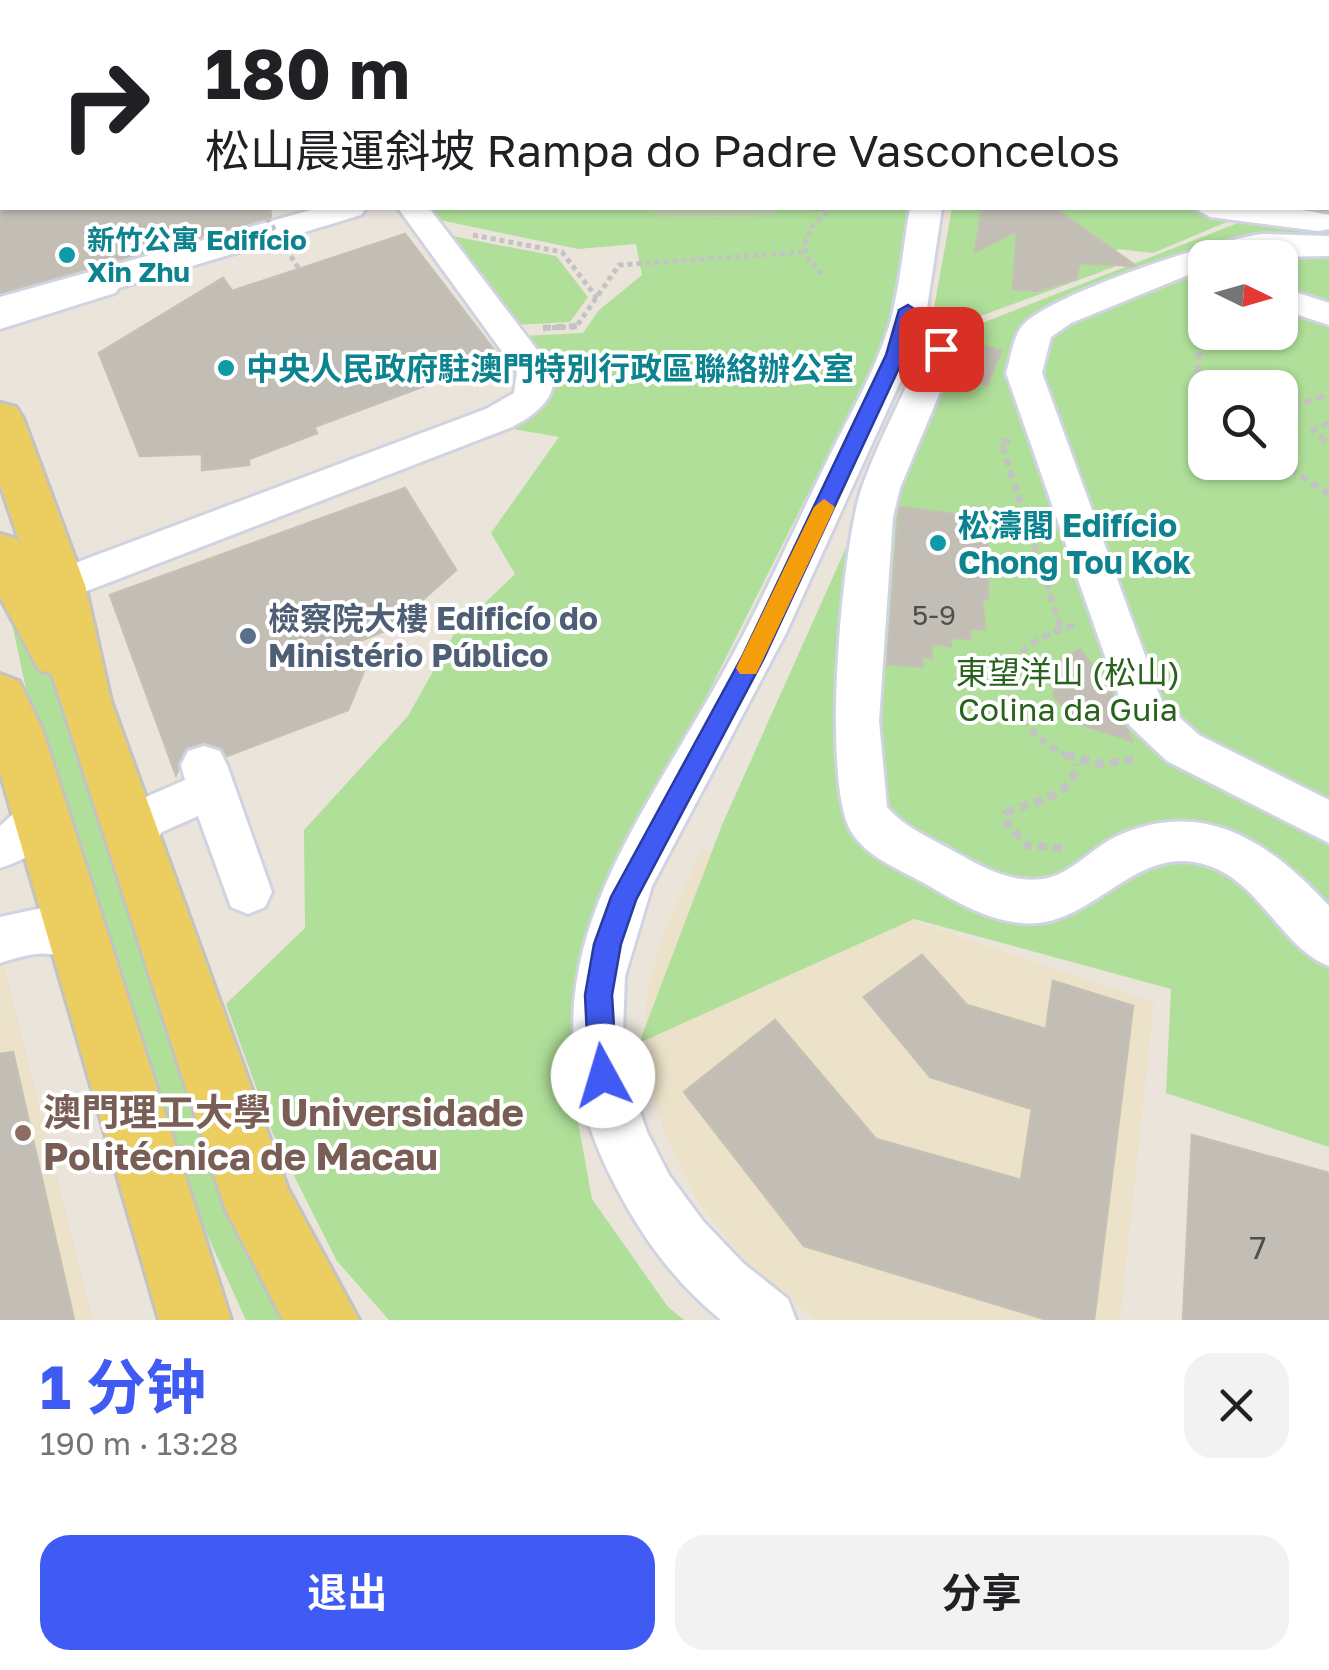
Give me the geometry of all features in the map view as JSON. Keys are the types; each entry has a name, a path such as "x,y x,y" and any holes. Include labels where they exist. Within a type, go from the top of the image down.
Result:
{"main road":[{"path":"0,418 60,584 84,700"},
{"path":"0,552 84,700 134,823 260,1208 323,1320"},
{"path":"3,703 21,832 79,940 195,1320"},
{"path":"149,1171 226,1320"}],"street":[{"path":"101,282 343,210"},
{"path":"767,1320 700,1265 660,1214 629,1160 610,1104 599,1049 602,968 624,897 753,658 896,355 926,210"},
{"path":"1226,210 1329,223"},
{"path":"60,584 173,531 393,458 527,402 536,386 534,372 419,217"},
{"path":"1329,246 1262,244 1227,248 1059,315 1035,332 1024,372 1139,705 1168,737 1329,823"},
{"path":"0,308 99,278 103,286 0,318"},
{"path":"1298,299 1329,301"},
{"path":"1298,304 1329,314"},
{"path":"908,310 934,330 941,349 881,488 874,517 857,752 865,814 886,836 980,890 1010,900 1041,901 1069,893 1142,847 1174,842 1210,846 1245,859 1276,881 1329,943"},
{"path":"134,823 206,787 248,892"},
{"path":"0,940 46,928 71,932 79,940"}],"path":[{"path":"822,274 805,252 806,236 829,210"},
{"path":"419,217 562,252 596,298"},
{"path":"267,218 299,269"},
{"path":"504,330 576,327 619,266 805,252"},
{"path":"1298,405 1329,394"},
{"path":"1329,424 1313,430 1329,444"},
{"path":"1002,442 1061,628"},
{"path":"1298,474 1329,494"},
{"path":"1110,621 1061,628 1023,648 1014,664 1011,684 1019,712 1034,733 1078,764 1130,762 1168,737"},
{"path":"1064,848 1028,846 1005,819 1010,808 1038,805 1062,794 1072,785 1078,764"}],"shaded area":[{"path":"702,849 1154,1002 1120,1320 815,1320 748,1265 696,1198 663,1129 644,1068 647,995 662,936"},
{"name":"澳門理工大學 Universidade Politécnica de Macau","path":"0,947 93,1320 0,1320"}],"green space":[{"path":"428,210 648,210 664,217 775,216 775,210 919,210 898,314 600,909 567,1062 592,1199 668,1307 684,1320 389,1320 337,1261 273,1134 226,1004 305,928 304,830 408,716 455,632 515,574 491,533 559,437 502,427 540,404 522,336 583,333 599,310 642,275 636,244 578,249 435,219"},
{"path":"648,210 775,210 776,216 664,217"},
{"path":"952,210 1192,210 1241,216 1153,253 1117,249 1114,267 948,328 934,308"},
{"name":"東望洋山 (松山) Colina da Guia","path":"1248,210 1329,210 1329,1147 1166,1093 1171,989 914,919 639,1043 722,825 939,340 1188,242 1188,350 1298,350 1298,240 1194,240 1248,219"},
{"path":"447,235 556,256 588,297 570,322 514,325"},
{"path":"8,605 69,708 287,1320 246,1320 169,1151 29,703"}],"building":[{"name":"新竹公寓 Edifício Xin Zhu","path":"0,210 270,210 271,217 0,293"},
{"path":"982,210 1057,210 1136,266 1079,263 1076,279 1037,291 1013,289 1017,231 975,252"},
{"path":"405,234 500,358 314,427 317,433 249,459 249,465 202,470 202,454 140,456 99,353 223,278 232,291"},
{"path":"962,340 1001,351 987,385 951,376"},
{"name":"檢察院大樓 Edificío do Ministério Público","path":"405,488 456,570 390,629 352,644 366,666 348,710 227,756 221,747 205,742 187,747 176,775 110,595"},
{"path":"899,507 987,518 988,599 982,599 985,629 969,629 971,639 950,638 951,646 931,644 932,658 922,657 923,667 887,664"},
{"path":"1080,649 1110,691 1132,741 1077,723 1054,696 1055,667"},
{"path":"922,955 967,1005 1046,1029 1053,981 1133,1006 1094,1320 1048,1320 804,1246 684,1092 775,1020 876,1139 1021,1180 1032,1109 930,1077 864,997"},
{"name":"澳門理工大學 Universidade Politécnica de Macau","path":"13,1052 74,1320 0,1320 0,1054"},
{"path":"1192,1135 1329,1173 1329,1320 1183,1320"}],"slow traffic":[{"path":"748,668 824,507"}],"place":[{"name":"新竹公寓 Edifício Xin Zhu","path":"67,255"},
{"name":"中央人民政府駐澳門特別行政區聯絡辦公室","path":"226,368"},
{"name":"松濤閣 Edifício Chong Tou Kok","path":"938,543"},
{"name":"檢察院大樓 Edificío do Ministério Público","path":"248,636"},
{"name":"澳門理工大學 Universidade Politécnica de Macau","path":"23,1133"}],"route":[{"path":"603,1076 598,1021 602,968 624,897 753,658 901,344 908,310 934,330 941,349"}]}
